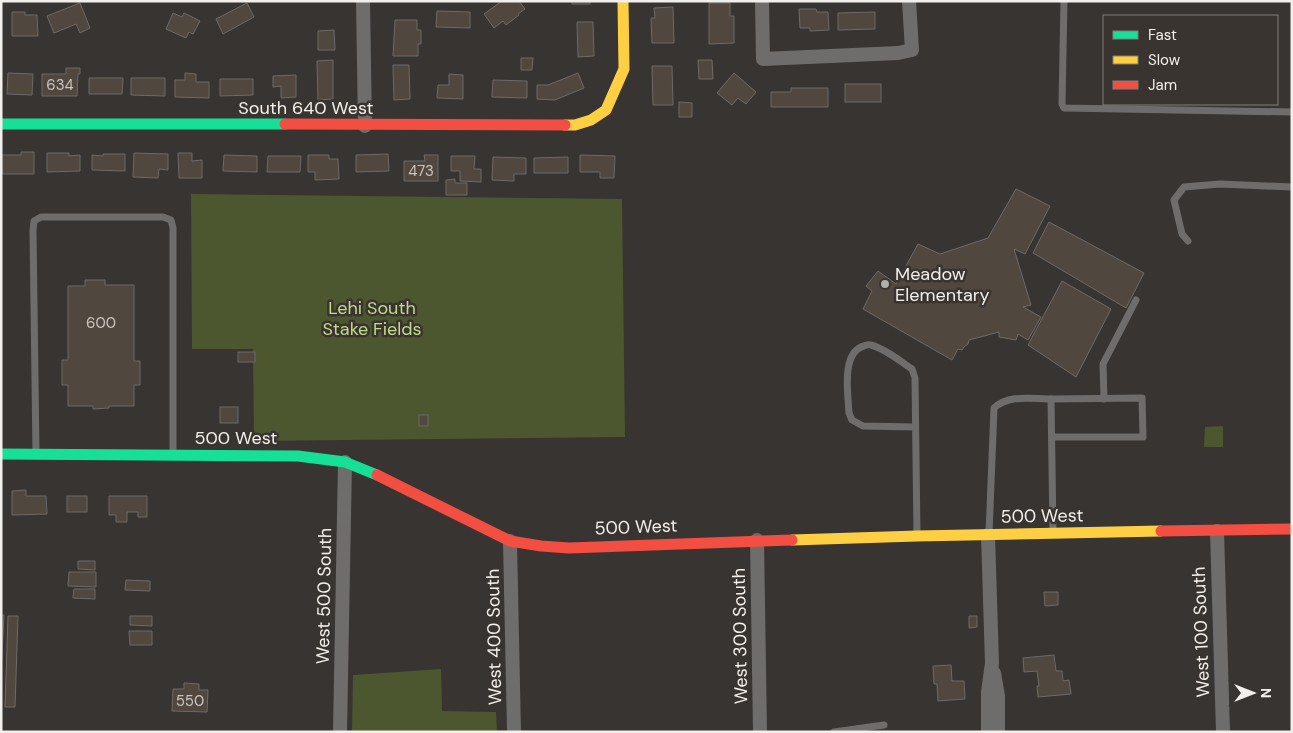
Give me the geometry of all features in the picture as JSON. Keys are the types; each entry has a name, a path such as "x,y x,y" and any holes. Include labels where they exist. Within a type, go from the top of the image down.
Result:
{"street":[{"path":"362,1 365,126"},
{"name":"South 640 West","path":"1,124 575,125 591,120 606,110 624,69 623,1"},
{"path":"762,1 763,58 898,53 912,50 909,1"},
{"name":"500 West","path":"1,454 298,456 331,459 345,462 373,473 510,541 569,548 757,540 1292,528"},
{"name":"West 500 South","path":"340,732 345,462"},
{"name":"West 100 South","path":"1217,531 1223,732"},
{"path":"988,535 992,662 997,688 998,732"},
{"name":"West 300 South","path":"757,540 760,732"},
{"name":"West 400 South","path":"510,541 514,732"},
{"path":"988,732 988,692 992,662"}],"lane":[{"path":"1064,1 1062,104 1064,108 1292,112"},
{"path":"1188,241 1182,234 1174,200 1184,187 1220,184 1292,186"},
{"path":"36,454 34,221 41,217 168,217 173,228 173,455"},
{"path":"1104,399 1103,364 1136,300"},
{"path":"915,426 863,426 852,420 849,413 848,366 851,355 859,347 870,344 912,369 914,378 915,426 917,536"},
{"path":"988,535 994,408 1000,402 1009,399 1142,398 1143,437 1052,437"},
{"path":"1051,399 1053,533"},
{"path":"834,732 884,725"}],"green space":[{"name":"Lehi South Stake Fields","path":"191,194 622,199 625,437 254,441 253,349 192,349"},
{"path":"1223,426 1223,447 1204,447 1205,427"},
{"path":"441,669 442,711 496,712 497,732 352,732 353,675"}],"building":[{"path":"502,1 519,1 525,9 506,25 503,21 494,28 484,14"},
{"path":"572,1 590,1 590,4 572,4"},
{"path":"80,3 90,28 80,33 76,24 54,33 47,16"},
{"path":"247,3 254,17 223,34 216,19"},
{"path":"709,3 730,3 730,16 734,16 734,43 709,44"},
{"path":"673,7 674,43 652,43 651,18 655,18 654,8"},
{"path":"799,9 816,9 817,12 828,12 829,30 810,31 810,28 800,28"},
{"path":"437,11 470,12 470,28 436,27"},
{"path":"12,12 25,12 25,15 37,15 38,36 12,36"},
{"path":"875,12 875,29 838,30 838,13"},
{"path":"173,13 182,17 184,13 200,21 193,34 189,32 186,38 166,29"},
{"path":"395,20 417,20 417,30 421,30 421,44 418,44 418,56 393,56"},
{"path":"577,22 593,22 594,56 578,57"},
{"path":"334,30 335,50 318,50 318,31"},
{"path":"521,58 533,58 532,70 521,70"},
{"path":"333,60 333,99 318,100 317,61"},
{"path":"698,60 712,60 713,79 699,79"},
{"path":"393,65 409,65 410,99 394,100"},
{"path":"652,66 672,66 673,105 653,105"},
{"path":"66,68 80,68 77,96 42,96 42,74 66,74"},
{"path":"8,73 33,74 32,95 7,94"},
{"path":"185,73 196,74 196,82 209,82 209,98 175,97 175,80 185,80"},
{"path":"578,73 584,88 555,100 537,99 537,85 548,85"},
{"path":"734,73 756,92 746,104 738,98 732,105 717,93"},
{"path":"449,74 463,75 463,99 437,98 438,85 449,85"},
{"path":"296,75 296,97 281,98 281,86 273,87 273,76"},
{"path":"89,78 123,78 122,94 89,94"},
{"path":"131,78 165,78 165,96 131,95"},
{"path":"220,79 253,79 253,95 220,96"},
{"path":"493,80 527,81 527,98 492,97"},
{"path":"845,84 881,84 881,102 845,102"},
{"path":"791,88 828,88 828,107 771,107 771,92 791,92"},
{"path":"679,102 692,103 692,117 679,117"},
{"path":"21,152 34,152 34,174 2,174 2,155 21,155"},
{"path":"47,153 69,153 69,156 80,155 80,171 47,172"},
{"path":"134,153 168,154 168,170 159,169 158,178 133,177"},
{"path":"178,153 192,153 192,161 202,160 202,178 179,178"},
{"path":"103,154 125,154 125,171 92,170 92,155 103,156"},
{"path":"388,154 389,171 356,172 356,155"},
{"path":"224,155 257,156 257,172 223,171"},
{"path":"308,155 329,155 329,159 338,159 339,179 315,180 315,172 308,172"},
{"path":"424,155 438,155 438,181 404,181 404,161 425,161"},
{"path":"580,155 615,156 614,178 600,178 600,172 580,172"},
{"path":"268,156 301,156 300,172 267,172"},
{"path":"451,156 475,156 474,169 481,169 481,182 460,181 460,171 451,171"},
{"path":"493,157 526,158 526,174 514,174 514,181 492,180"},
{"path":"568,157 568,173 534,173 534,158"},
{"path":"455,179 455,183 467,183 467,195 446,195 446,180"},
{"path":"1016,189 1050,206 1025,254 1014,249 1031,305 1023,307 1041,317 1028,340 1018,334 1016,340 999,337 999,332 969,340 962,350 958,349 952,360 863,309 872,291 866,286 878,271 896,284 918,244 940,254 988,238"},
{"path":"1049,222 1144,273 1126,308 1033,253"},
{"path":"85,280 105,280 105,285 134,285 134,361 140,361 140,385 134,385 134,406 109,406 109,408 93,409 93,406 68,406 68,385 62,385 62,360 68,360 68,286 85,286"},
{"path":"1062,281 1111,309 1076,377 1028,345"},
{"path":"238,352 255,352 255,362 238,362"},
{"path":"220,407 238,407 238,423 220,423"},
{"path":"419,415 428,415 428,426 419,426"},
{"path":"26,490 26,496 46,496 47,514 12,515 12,491"},
{"path":"67,496 87,496 87,512 67,512"},
{"path":"109,496 147,496 147,517 138,517 138,512 127,512 127,522 116,522 116,515 109,515"},
{"path":"78,561 95,561 95,570 78,569"},
{"path":"69,572 96,572 96,587 68,586"},
{"path":"126,580 150,581 150,591 125,590"},
{"path":"74,589 95,589 95,599 73,598"},
{"path":"1044,592 1058,592 1058,605 1045,606"},
{"path":"1,615 4,615 1,673"},
{"path":"8,616 18,616 15,707 5,707"},
{"path":"130,616 152,616 152,626 130,625"},
{"path":"969,616 977,616 977,627 969,628"},
{"path":"129,631 152,631 152,645 130,645"},
{"path":"1054,655 1056,671 1062,671 1063,681 1069,680 1071,694 1038,697 1037,671 1024,672 1023,658"},
{"path":"951,665 952,681 964,681 965,699 938,701 937,684 934,684 933,666"},
{"path":"184,683 199,684 199,690 208,690 207,712 172,711 173,689 184,689"}],"traffic: fast":[{"path":"1,124 285,124"},
{"path":"1,454 298,456 345,462 377,475"}],"traffic: slow":[{"path":"565,125 575,125 591,120 606,110 624,69 623,1"},
{"path":"792,540 1161,531"}],"traffic: jam":[{"path":"285,124 565,125"},
{"path":"377,475 510,541 541,546 569,548 792,540"},
{"path":"1161,531 1292,529"}],"place":[{"name":"Meadow Elementary","path":"885,284"}]}
